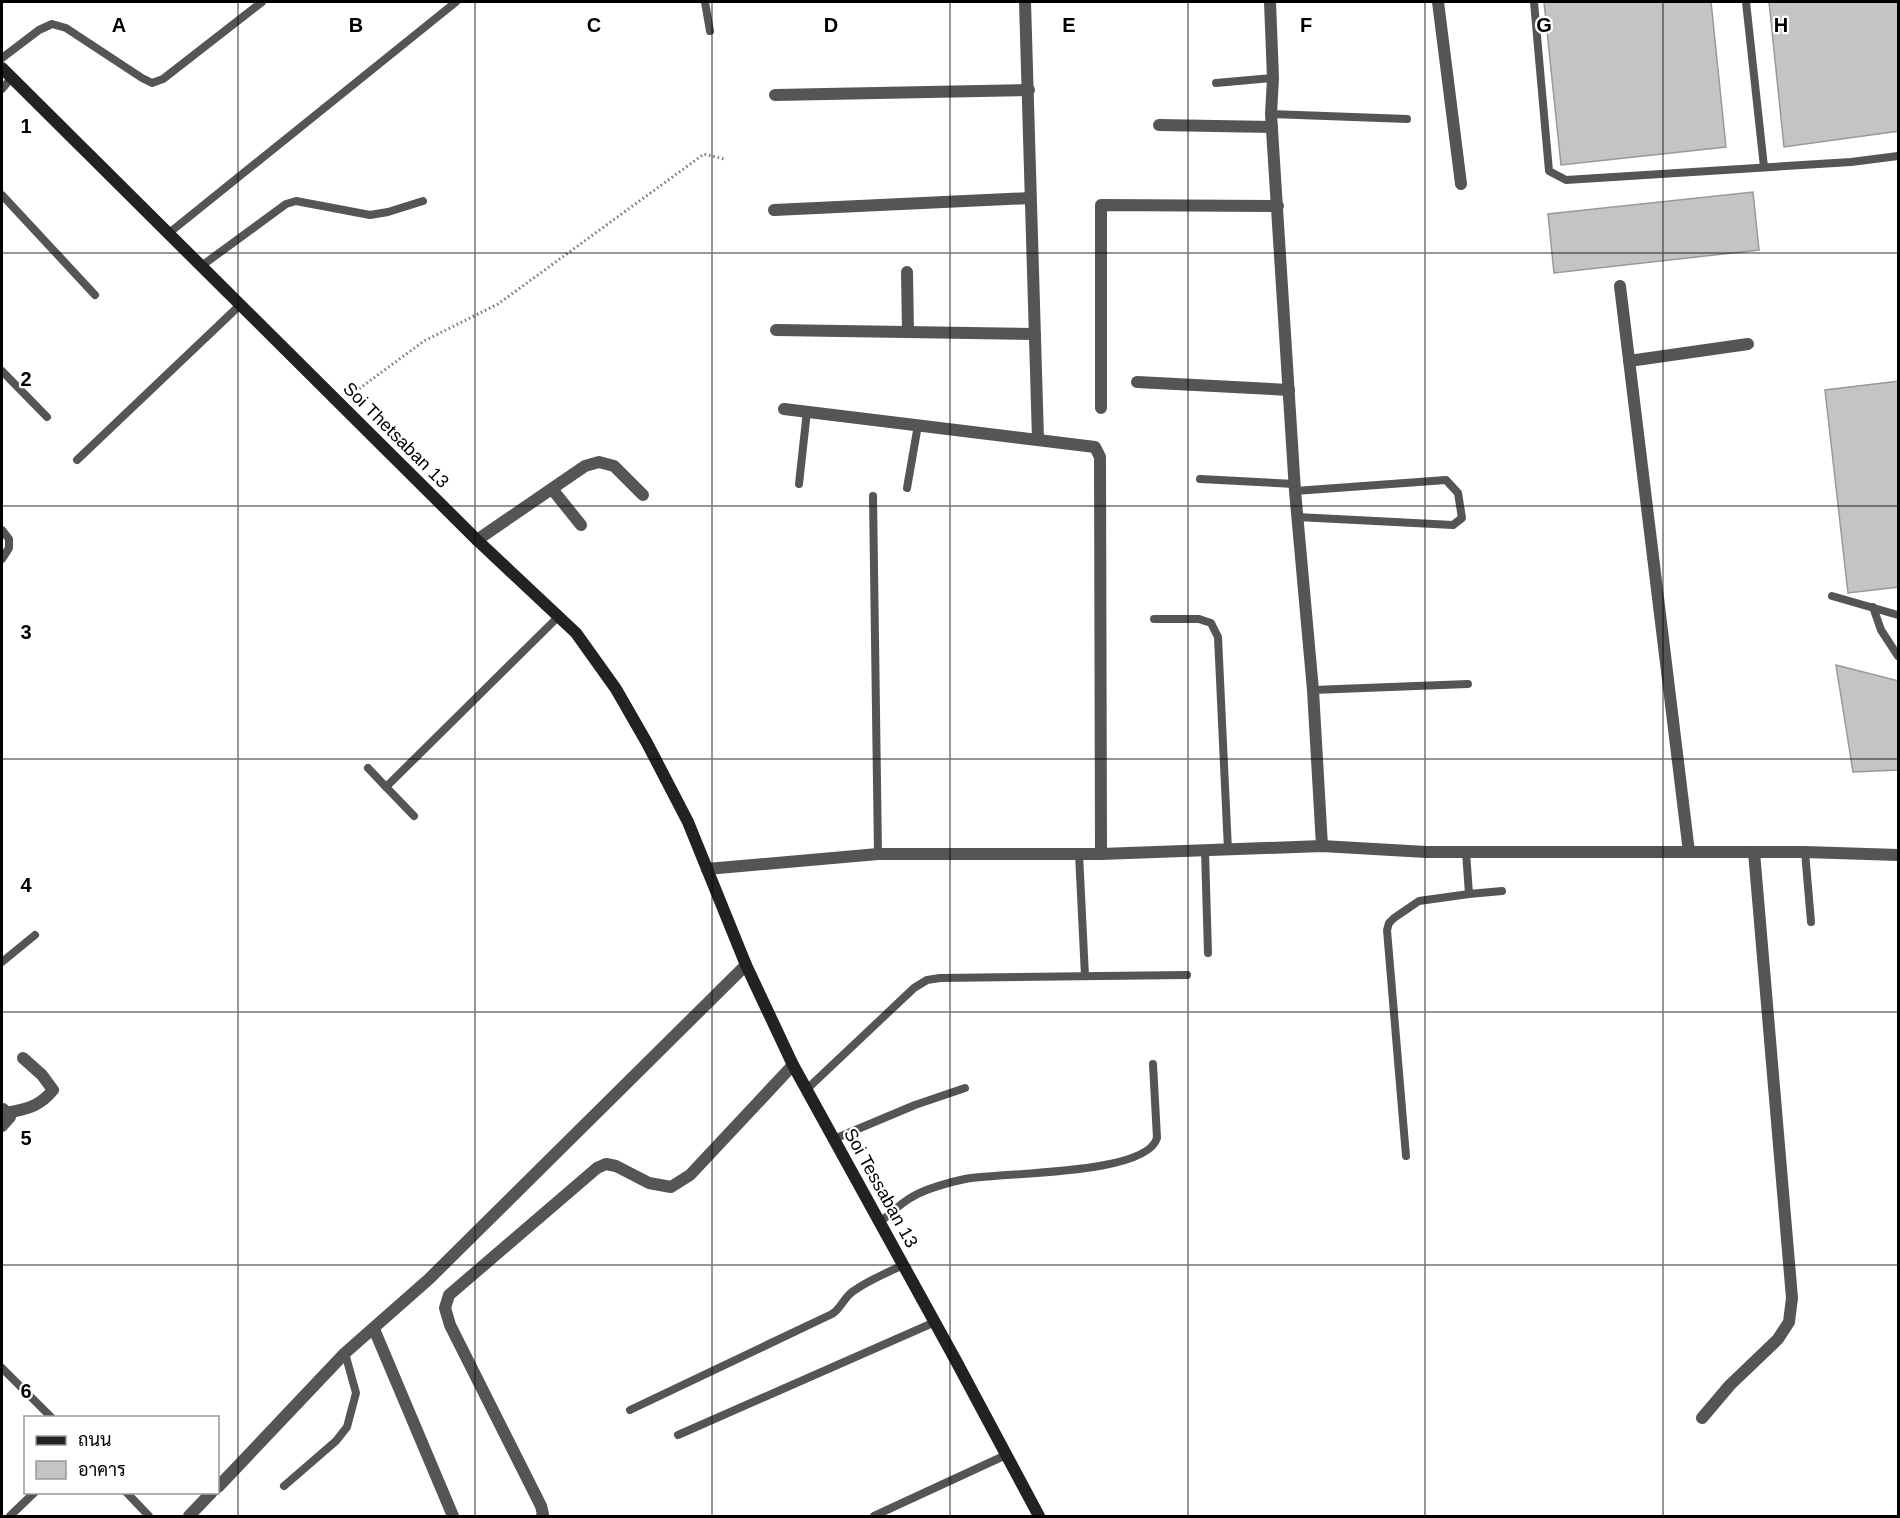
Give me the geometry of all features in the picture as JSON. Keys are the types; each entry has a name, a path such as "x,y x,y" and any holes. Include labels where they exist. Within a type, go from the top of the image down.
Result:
{"street":[{"path":"1025,2 1038,439"},
{"path":"1270,2 1272,121 1297,518 1313,690 1322,846"},
{"path":"1438,2 1461,184"},
{"name":"Soi Thetsaban 13","path":"2,68 477,540 576,633 616,689 646,743 687,822 707,869"},
{"path":"775,95 1029,90"},
{"path":"1159,124 1272,121"},
{"path":"774,210 1030,198"},
{"path":"1101,408 1101,205 1278,206"},
{"path":"907,272 908,332"},
{"path":"1620,286 1689,852"},
{"path":"776,330 1035,334"},
{"path":"1629,361 1748,344"},
{"path":"1137,382 1289,390"},
{"path":"784,409 1095,447 1100,457 1101,854"},
{"path":"477,540 585,466 599,462 614,466 643,495"},
{"path":"552,489 581,525"},
{"path":"707,869 878,854 1101,854 1322,846 1426,852 1805,852 1899,855"},
{"path":"1702,1418 1730,1386 1778,1339 1789,1322 1792,1298 1754,852"},
{"name":"Soi Tessaban 13","path":"707,869 746,965 793,1065 1039,1516"},
{"path":"219,1486 345,1353 429,1279 746,965"},
{"path":"4,1110 32,1108 45,1100 53,1090 23,1058"},
{"path":"542,1516 541,1506 450,1325 445,1308 449,1295 597,1168 606,1164 616,1166 649,1183 671,1187 690,1175 793,1065"},
{"path":"2,1126 10,1116 4,1110"},
{"path":"374,1329 453,1516"},
{"path":"189,1516 210,1494"}],"lane":[{"path":"2,58 39,30 52,24 66,28 152,83 163,79 262,2"},
{"path":"169,233 456,2"},
{"path":"705,2 710,31"},
{"path":"1534,2 1549,171 1566,180 1851,162 1899,156"},
{"path":"1746,2 1764,167"},
{"path":"2,89 12,77"},
{"path":"1216,82 1273,78"},
{"path":"1272,121 1407,118"},
{"path":"2,195 95,295"},
{"path":"200,267 286,204 296,201 370,216 423,201"},
{"path":"77,460 240,305"},
{"path":"2,371 47,417"},
{"path":"800,484 807,411"},
{"path":"907,488 918,425"},
{"path":"1200,479 1295,487 1446,480 1458,493 1462,518 1453,525 1297,518"},
{"path":"873,496 878,854"},
{"path":"2,530 9,539 9,548 2,559"},
{"path":"1832,596 1899,615"},
{"path":"1874,607 1881,630 1899,656"},
{"path":"386,787 559,616"},
{"path":"1154,619 1199,619 1211,623 1218,637 1228,850"},
{"path":"1313,690 1468,684"},
{"path":"368,768 414,816"},
{"path":"1204,851 1208,953"},
{"path":"1466,852 1469,894"},
{"path":"1805,852 1811,922"},
{"path":"1079,854 1085,976"},
{"path":"1406,1156 1387,930 1389,923 1419,901 1502,891"},
{"path":"2,962 35,935"},
{"path":"807,1089 914,987 927,980 1187,975"},
{"path":"880,1222 912,1196 964,1179 1093,1168 1131,1159 1150,1149 1156,1143 1157,1138 1153,1064"},
{"path":"834,1139 915,1105 965,1088"},
{"path":"630,1410 832,1314 839,1310 844,1300 854,1290 903,1265"},
{"path":"678,1435 934,1322"},
{"path":"284,1486 336,1441 347,1427 356,1393 345,1353"},
{"path":"2,1368 50,1416"},
{"path":"874,1516 1006,1455"},
{"path":"10,1516 33,1494"},
{"path":"128,1494 149,1516"}],"path":[{"path":"339,404 424,341 498,304 704,154 724,159"}],"building":[{"path":"1544,2 1711,2 1726,147 1561,165"},
{"path":"1769,2 1899,2 1899,131 1784,147"},
{"path":"1753,192 1759,250 1554,273 1548,214"},
{"path":"1899,381 1899,587 1848,593 1825,390"},
{"path":"1836,665 1899,681 1899,770 1853,772"}]}
